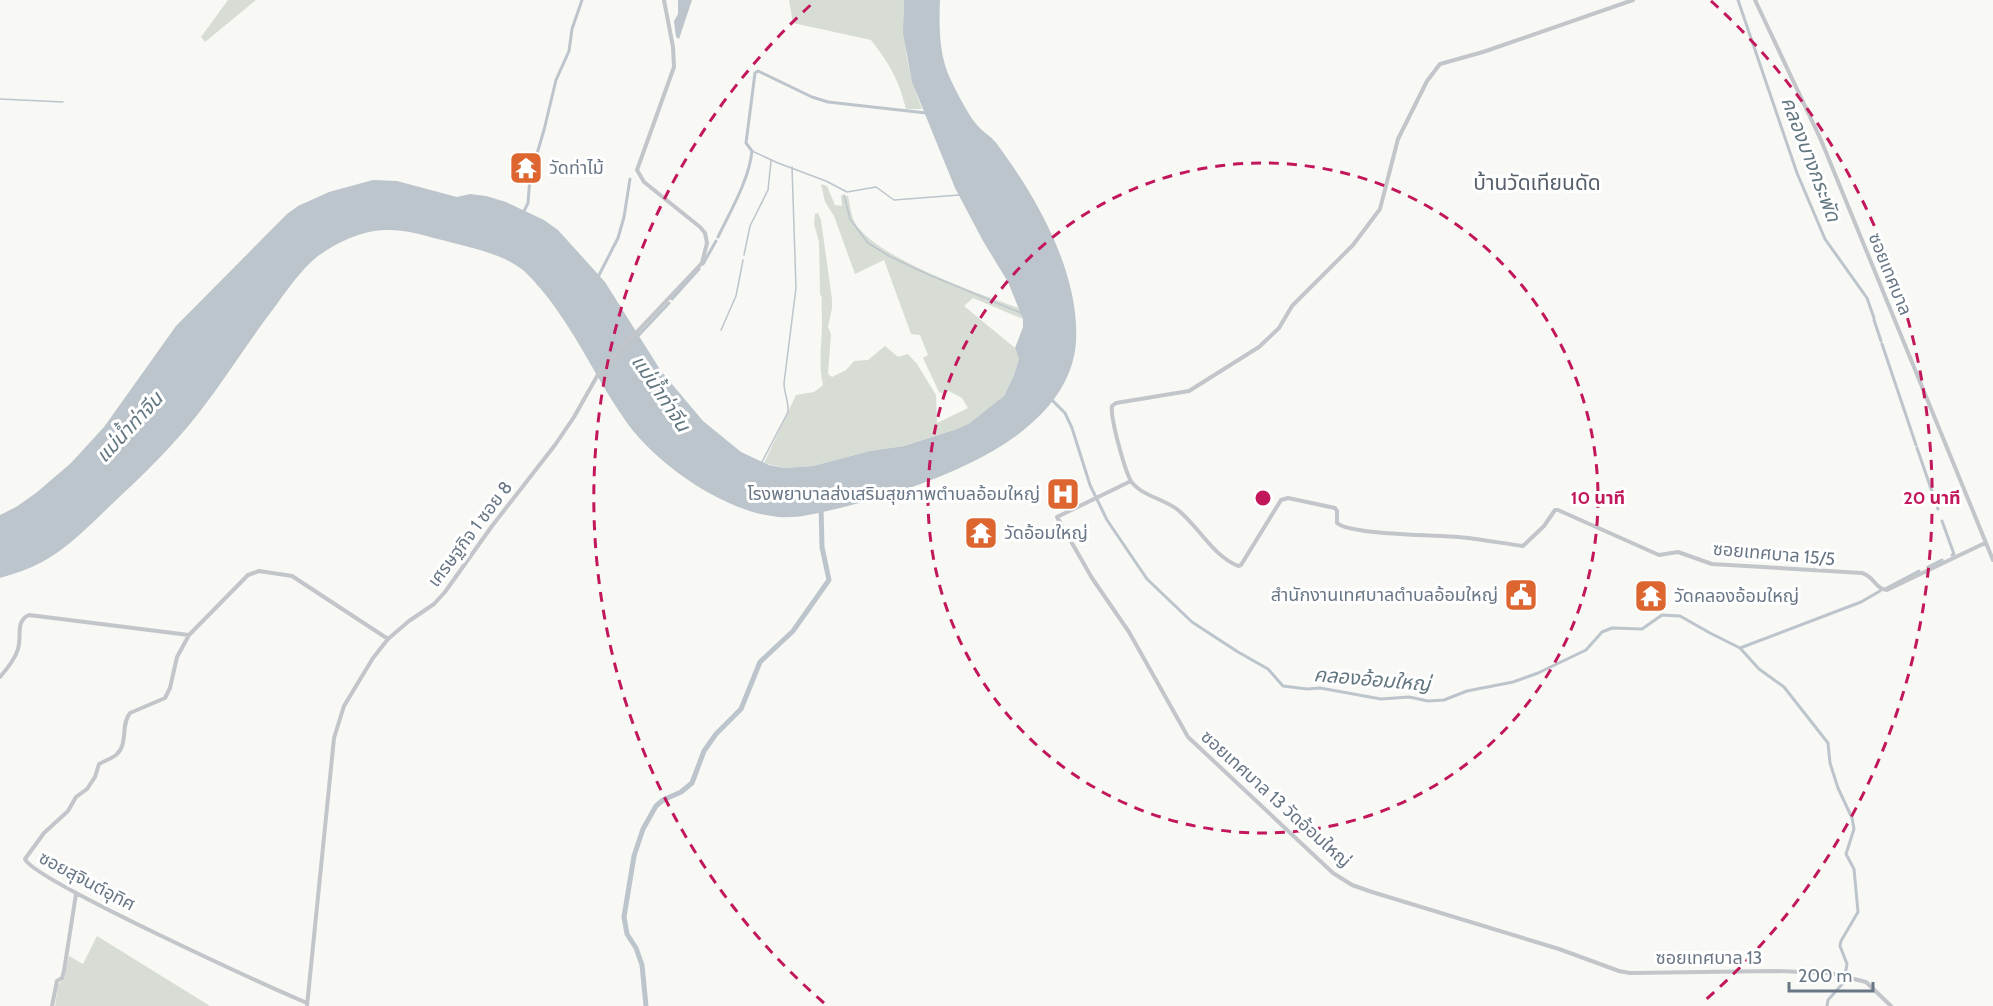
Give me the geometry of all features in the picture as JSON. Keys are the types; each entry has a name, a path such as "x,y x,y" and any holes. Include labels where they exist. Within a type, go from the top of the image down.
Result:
{"street":[{"name":"เศรษฐกิจ 1 ซอย 8","path":"307,1004 336,730 350,695 388,639 434,604 445,592 555,445 574,417 600,370 656,314 702,263 707,243 705,233 644,182 637,170 674,67 673,47 664,0"},
{"path":"1131,481 1113,420 1114,404 1182,393 1192,389 1258,347 1282,324 1287,313 1353,245 1380,209 1398,139 1436,67 1633,0"},
{"name":"ซอยเทศบาล","path":"1755,0 1821,140 1993,560"},
{"name":"ซอยเทศบาล 15/5","path":"1131,481 1138,488 1174,507 1219,554 1238,567 1283,499 1299,499 1337,510 1337,523 1344,527 1386,533 1460,537 1523,546 1544,526 1555,510 1558,510 1659,555 1678,552 1712,564 1862,573 1869,576 1881,589 1887,591 1985,543"},
{"name":"ซอยเทศบาล 13 วัดอ้อมใหญ่","path":"1131,481 1057,517 1092,578 1129,632 1188,737 1333,873 1352,885 1559,949 1590,961"},
{"path":"2,675 18,648 22,619 29,615 189,636 243,580 259,571 292,576 388,639"},
{"name":"ซอยสุจินต์อุทิศ","path":"189,636 177,657 170,688 165,698 130,713 119,751 99,764 87,789 76,797 68,811 44,833 26,857 28,865 76,894 307,1004"},
{"path":"52,1006 64,971 76,894"},
{"name":"ซอยเทศบาล 13","path":"1590,961 1630,973 1776,971 1841,975 1866,982 1891,1006"}],"shaded area":[{"path":"228,0 256,0 205,42 201,37"},
{"path":"789,0 904,0 907,56 922,109 906,109 893,72 871,40 793,23"},
{"path":"821,184 827,186 835,205 842,206 841,195 848,196 855,223 866,236 884,249 930,273 1019,308 1023,319 973,298 964,306 1015,348 1019,359 1004,396 970,423 904,446 870,451 813,466 784,468 764,463 796,395 814,392 823,385 820,361 822,298 819,242 814,224 815,214 818,213 821,220 832,299 828,327 831,334 828,374 832,377 846,370 854,361 868,360 885,346 898,357 908,354 917,364 936,395 937,423 968,408 962,398 949,391 944,394 939,392 923,358 928,355 920,335 911,334 884,260 855,274 834,216 825,202"},
{"path":"97,936 210,1006 55,1006 58,985 64,978 69,956 83,964"}],"water":[{"path":"678,0 692,0 679,39 676,37 674,21 678,14"},
{"name":"แม่น้ำท่าจีน","path":"904,0 940,0 941,45 949,77 974,122 997,144 1041,212 1063,263 1071,290 1076,342 1072,363 1064,383 1039,416 1005,444 987,455 921,484 840,508 802,516 778,517 735,506 691,482 652,451 636,434 552,303 522,269 489,253 416,233 375,231 358,235 333,246 318,256 296,278 188,426 167,450 87,528 61,550 42,562 0,578 0,515 36,493 71,463 104,427 176,326 287,214 298,206 329,192 373,180 397,181 457,197 470,194 486,196 506,202 544,220 558,230 605,282 661,371 703,421 741,452 769,465 784,468 813,466 870,451 904,446 970,423 1004,396 1019,359 1015,348 1023,327 1023,319 1008,282 955,188 912,82 903,33"}],"waterway":[{"path":"523,213 528,203 530,177 556,80 569,51 572,29 582,0"},
{"name":"คลองบางกระพัด","path":"1738,0 1797,173 1825,239 1867,298 1874,318"},
{"path":"718,237 739,195 750,162 752,151 746,143 755,73 758,71 812,97 828,102 926,113"},
{"path":"0,99 63,102"},
{"path":"752,151 847,192 876,187 894,200 959,195"},
{"path":"744,255 750,226 768,190 771,161"},
{"path":"762,462 788,412 784,383 796,288 792,167"},
{"path":"597,279 618,238 630,179"},
{"path":"844,195 850,219 868,243 927,274 1021,313"},
{"path":"703,264 716,241"},
{"path":"721,330 736,296 743,260"},
{"path":"672,299 699,269"},
{"path":"636,338 669,303"},
{"name":"คลองบางกระพัด","path":"1874,320 1881,341"},
{"name":"คลองบางกระพัด","path":"1882,344 1916,445"},
{"name":"คลองอ้อมใหญ่","path":"1051,399 1065,413 1072,428 1090,485 1107,520 1147,579 1192,622 1268,669 1283,686 1320,688 1381,699 1409,697 1428,701 1444,700 1467,691 1513,682 1538,673 1586,650 1602,632 1612,628 1642,629 1662,615 1680,616 1740,648 1759,669 1784,687 1828,743 1830,763 1838,788 1852,818 1854,829 1846,854 1854,869 1858,912 1841,941 1840,946 1847,964 1844,982 1828,1000 1827,1006"},
{"name":"คลองบางกระพัด","path":"1917,448 1938,509"},
{"path":"646,1006 642,965 636,948 627,934 624,917 634,856 643,829 656,806 692,783 704,751 716,734 741,709 760,662 793,631 829,580 822,547 821,506"},
{"name":"คลองบางกระพัด","path":"1942,521 1954,554 1952,555"},
{"name":"คลองบางกระพัด","path":"1928,567 1942,560"},
{"name":"คลองบางกระพัด","path":"1885,589 1919,571"},
{"name":"คลองบางกระพัด","path":"1740,648 1861,602 1880,591"}],"place":[{"name":"วัดท่าไม้","path":"526,168"},
{"name":"โรงพยาบาลส่งเสริมสุขภาพตำบลอ้อมใหญ่","path":"1063,494"},
{"name":"วัดอ้อมใหญ่","path":"981,533"},
{"name":"สำนักงานเทศบาลตำบลอ้อมใหญ่","path":"1521,595"},
{"name":"วัดคลองอ้อมใหญ่","path":"1651,596"}],"district":[{"name":"บ้านวัดเทียนดัด","path":"1537,182"}]}
